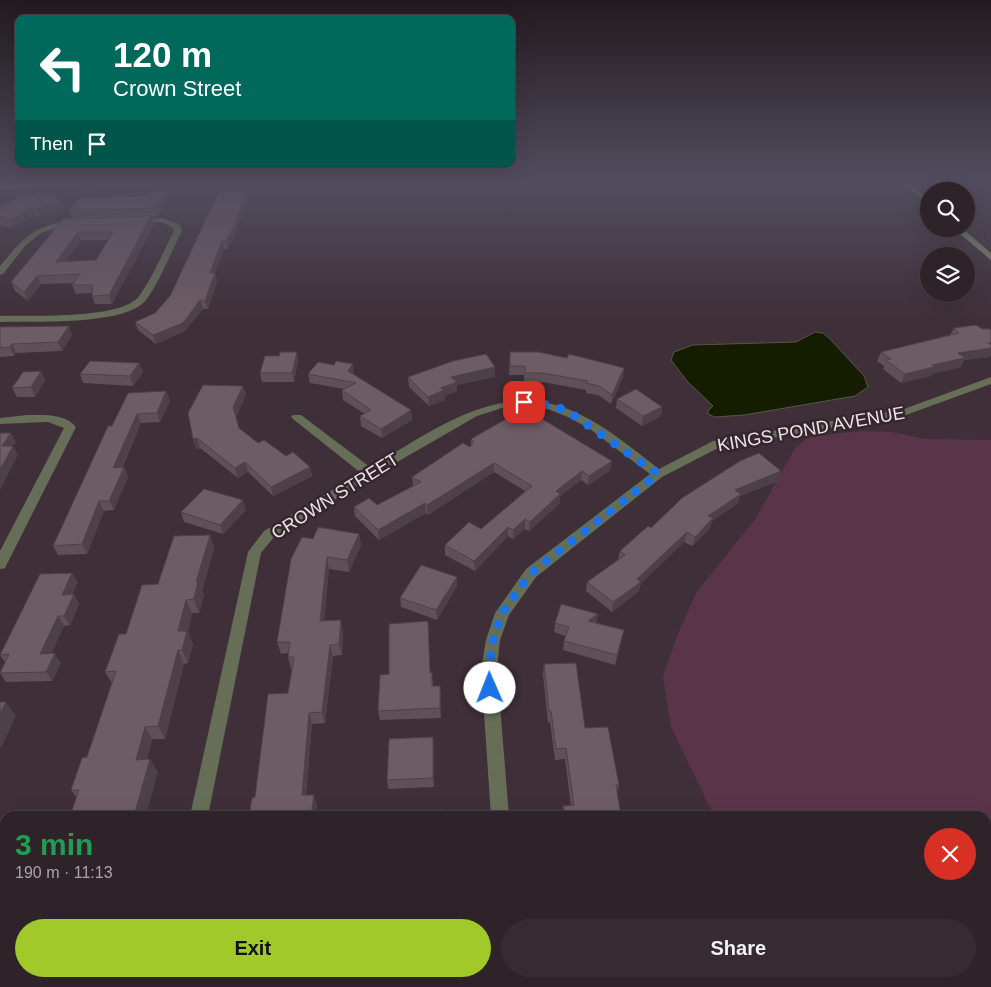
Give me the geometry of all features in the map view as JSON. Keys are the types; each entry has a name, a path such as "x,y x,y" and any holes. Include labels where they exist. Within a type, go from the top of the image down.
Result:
{"street":[{"path":"0,272 36,231 43,228"},
{"path":"0,318 110,315 137,305 142,300 178,231 177,228"},
{"path":"967,237 991,257"},
{"name":"KINGS POND AVENUE","path":"500,811 489,669 493,640 502,613 531,573 658,474 717,444 906,412 991,380"},
{"name":"CROWN STREET","path":"200,811 255,552 269,534 369,473 472,414 499,404 524,402 549,405 566,410 658,474"},
{"path":"297,417 369,473"},
{"path":"0,421 52,418 64,420 70,427 0,564"}],"shaded area":[{"path":"815,332 823,333 830,339 864,376 868,387 855,396 744,415 715,417 708,414 708,411 713,406 687,381 671,360 674,352 693,345 796,342"},
{"path":"860,431 892,432 927,439 991,440 991,811 712,811 671,727 663,676 677,636 696,593 756,518 795,448 808,437"}],"building":[{"path":"56,228 145,228 109,295 92,296 93,285 72,285 80,274 37,276 24,292 11,282","holes":["78,232 113,232 96,260 56,262"]},
{"path":"202,228 233,228 226,241 222,241 210,273 215,273 205,301 200,300 183,323 153,335 135,322 155,313 170,296"},
{"path":"976,325 982,329 991,329 991,343 988,343 991,345 991,348 958,353 965,358 932,365 934,367 905,374 886,360 891,359 881,352 959,333 954,328"},
{"path":"69,326 58,342 12,344 10,347 0,348 0,327"},
{"path":"280,352 297,352 292,373 260,373 265,356 279,356"},
{"path":"510,352 538,352 567,358 569,354 624,368 612,395 599,386 586,383 588,381 543,373 525,373 525,366 510,366"},
{"path":"486,354 495,367 451,377 457,382 441,388 444,390 428,397 408,377 453,361"},
{"path":"90,361 139,363 130,376 80,374"},
{"path":"336,361 353,364 348,371 411,410 381,429 360,416 371,410 342,390 356,383 308,374 318,362 334,365"},
{"path":"41,371 31,387 12,388 23,372"},
{"path":"203,385 243,386 233,407 239,428 258,443 264,440 286,456 293,452 310,467 271,487 245,462 235,468 197,438 193,439 188,413"},
{"path":"636,389 662,407 643,416 617,399"},
{"path":"166,391 157,413 137,414 113,468 124,467 109,501 99,501 82,544 53,546 108,426 112,426 128,393"},
{"path":"534,414 612,461 589,476 582,471 556,491 560,494 530,522 525,519 513,530 508,527 474,561 445,545 469,522 481,529 532,486 494,463 427,505 425,503 378,530 354,507 369,498 377,505 421,482 412,477 463,443 470,447 474,442 471,439 513,415 522,421"},
{"path":"0,433 11,433 2,446 13,446 0,470"},
{"path":"759,453 781,471 735,490 741,494 708,516 713,518 695,537 687,532 637,579 641,582 613,602 587,582 625,555 620,551 648,526 651,528 682,498 740,461"},
{"path":"204,489 243,500 220,525 181,512"},
{"path":"318,527 359,534 347,560 327,557 320,621 341,620 339,644 330,645 322,712 309,713 302,795 314,795 312,811 250,811 252,798 255,797 268,694 288,693 294,657 288,657 290,642 277,642 291,559 302,537 313,539"},
{"path":"210,535 196,582 198,581 194,599 186,600 178,631 187,631 182,650 178,650 158,726 145,727 136,760 150,759 135,811 72,811 79,790 71,790 82,758 87,757 116,671 105,672 119,634 126,634 142,585 158,584 174,536"},
{"path":"421,565 457,577 436,610 400,598"},
{"path":"72,573 62,595 74,594 64,616 58,616 40,654 55,653 46,672 0,673 9,654 0,655 40,574"},
{"path":"561,604 598,614 588,621 624,630 617,655 564,641 569,627 555,623"},
{"path":"428,621 430,673 432,672 432,686 440,686 440,708 378,711 380,675 389,674 389,624"},
{"path":"576,663 585,728 608,727 619,785 616,785 620,811 564,811 563,806 574,805 566,748 556,749 551,711 549,711 544,664"},
{"path":"0,702 6,702 0,714"},
{"path":"433,737 433,778 387,780 389,739"}],"route":[{"path":"490,688 489,669 493,640 502,613 531,573 658,474 590,424 566,410 549,405 524,402"}]}
